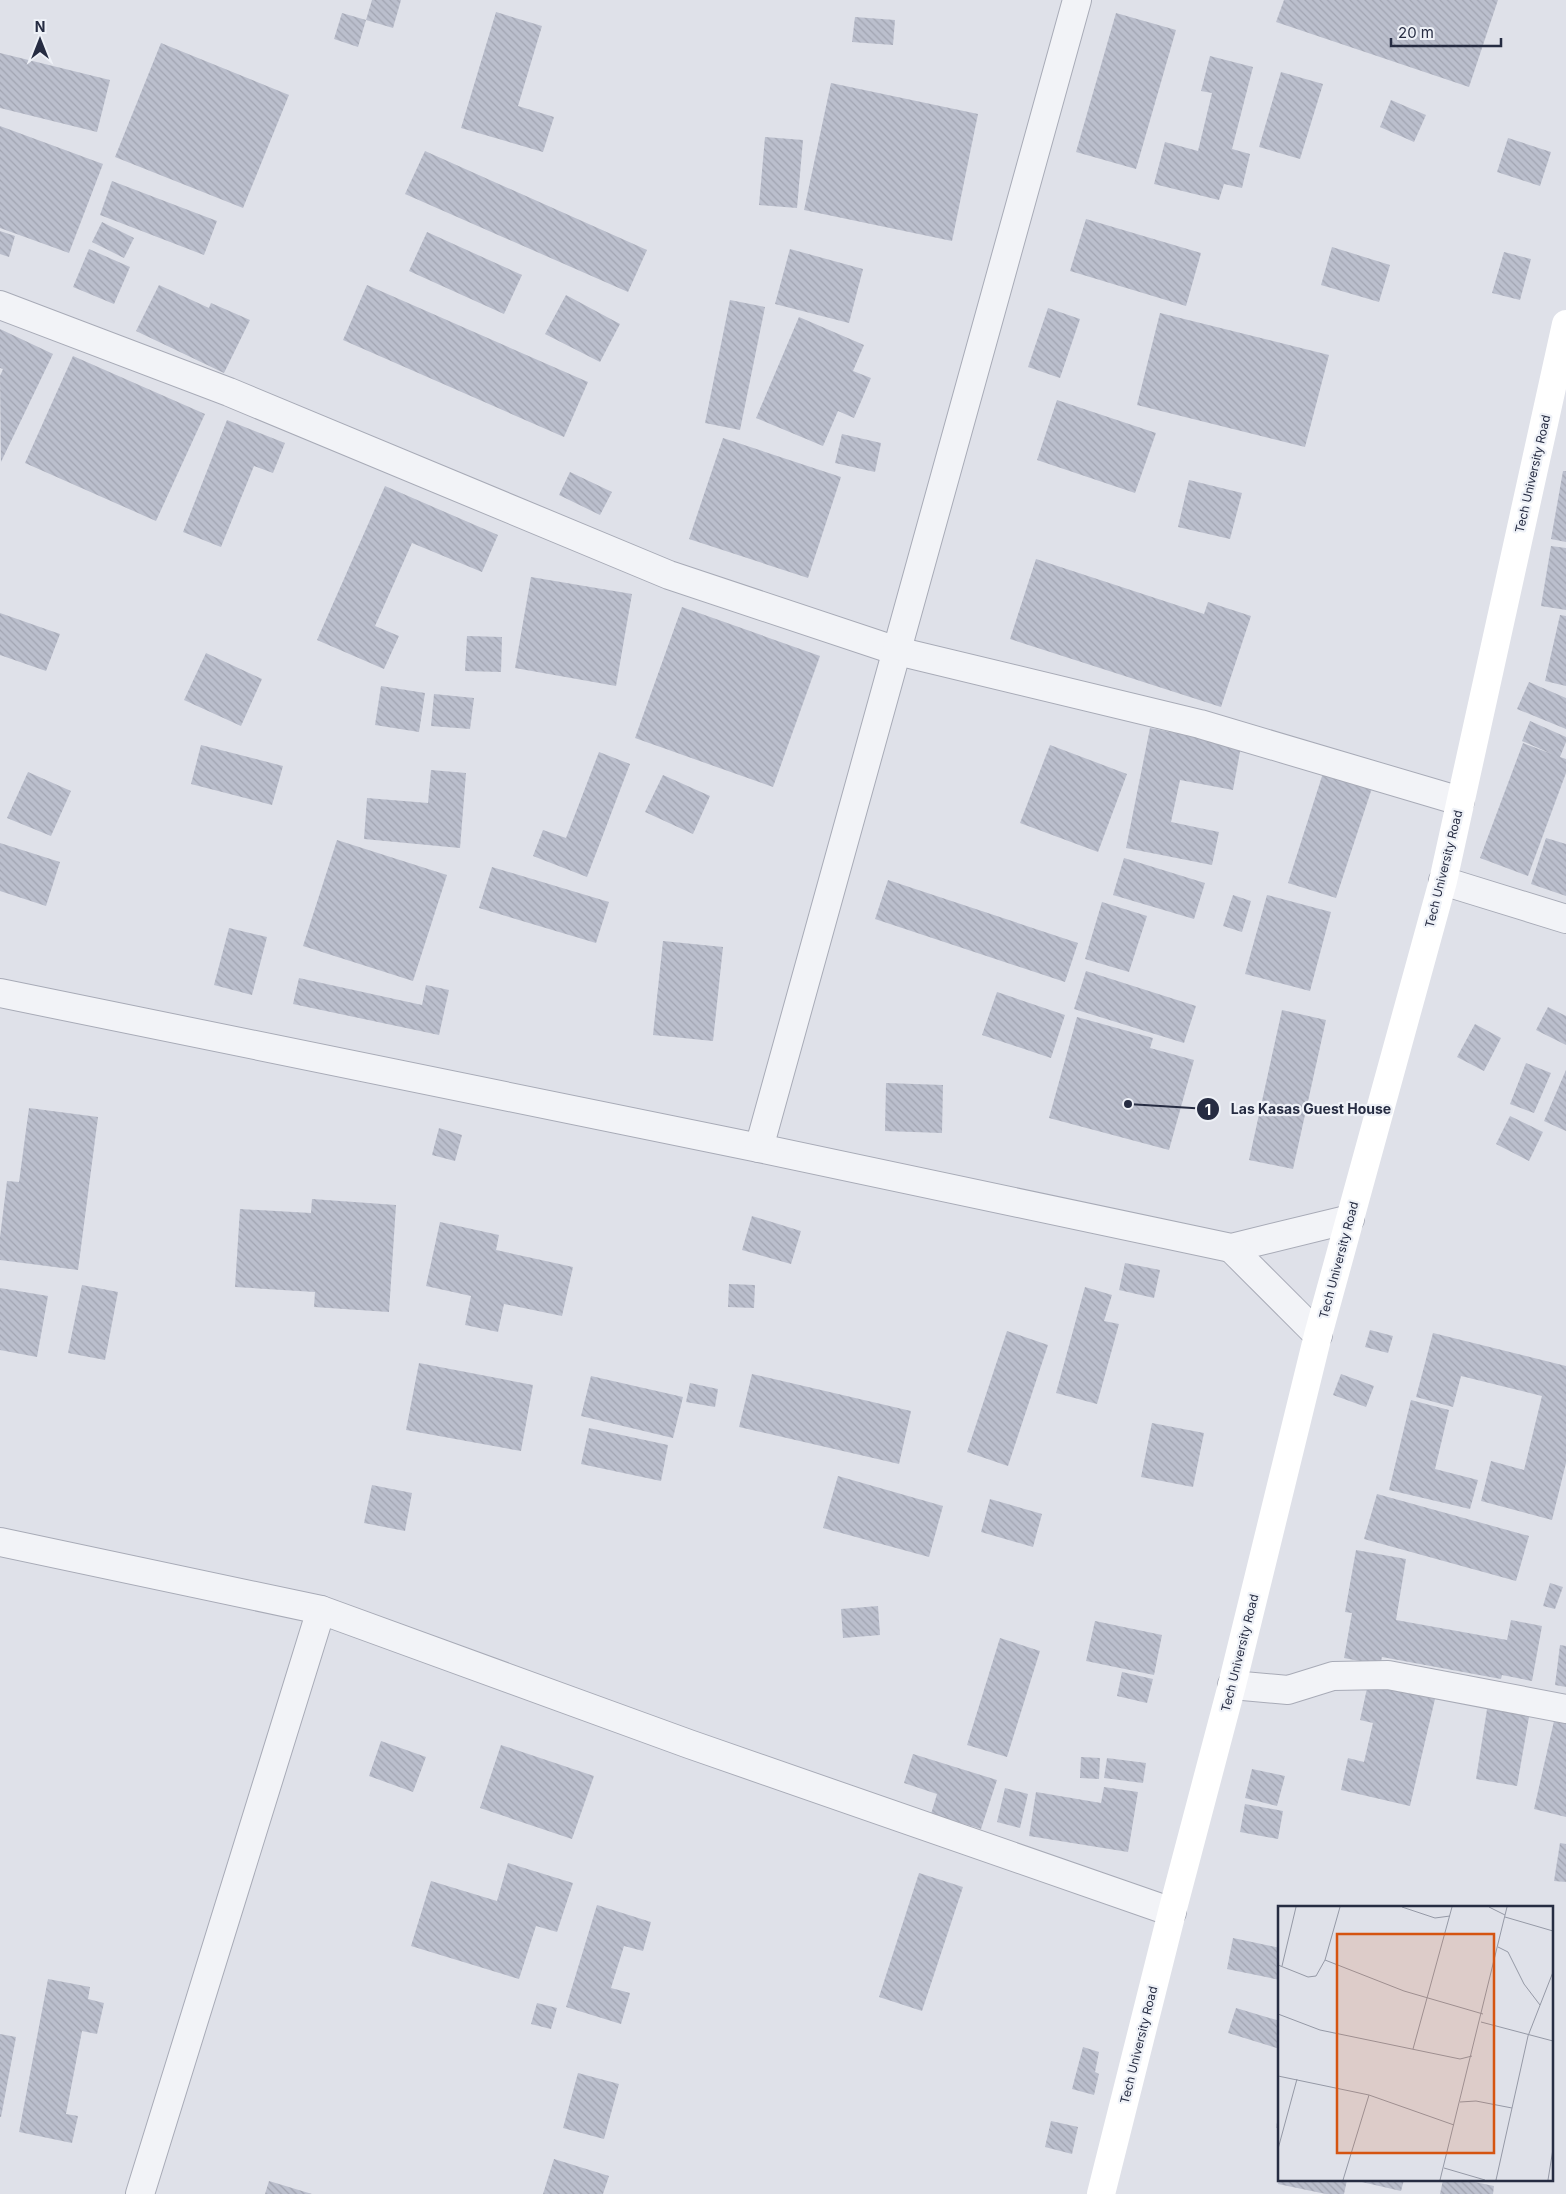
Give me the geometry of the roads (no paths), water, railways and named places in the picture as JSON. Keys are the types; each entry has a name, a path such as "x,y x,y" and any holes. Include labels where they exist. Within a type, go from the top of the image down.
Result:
{"street":[{"path":"759,1148 1077,0"},
{"path":"0,305 229,392 670,575 898,651 1200,724 1460,801"},
{"name":"Tech University Road","path":"1101,2194 1172,1912 1232,1685 1318,1335 1443,881 1566,324"},
{"path":"1443,881 1566,920"},
{"path":"0,993 759,1148 1231,1248 1350,1219"},
{"path":"1231,1248 1318,1335"},
{"path":"0,1542 321,1610 689,1744 1172,1912"},
{"path":"140,2194 321,1610"},
{"path":"1232,1685 1288,1690 1334,1676 1388,1675 1566,1709"}],"place":[{"name":"Las Kasas Guest House","path":"1128,1104"}]}
